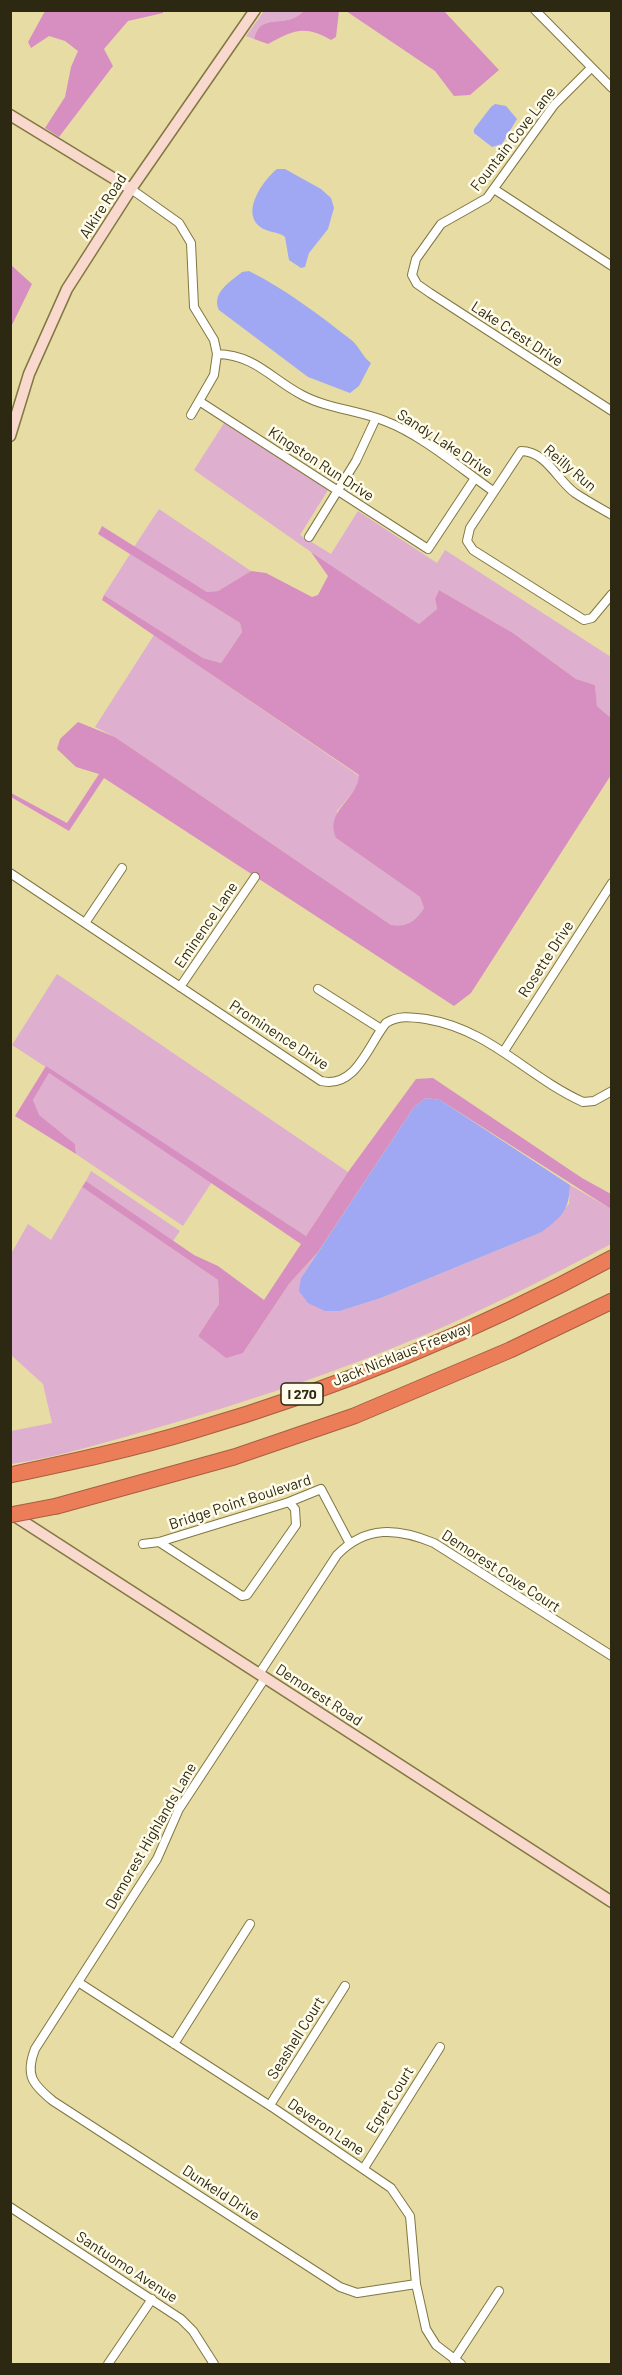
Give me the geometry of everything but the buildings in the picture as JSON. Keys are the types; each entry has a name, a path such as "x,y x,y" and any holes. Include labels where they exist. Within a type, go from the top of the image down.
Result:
{"highway":[{"name":"Jack Nicklaus Freeway","path":"10,1475 127,1449 267,1408 450,1337 612,1258"},
{"name":"I 270","path":"10,1514 57,1506 234,1457 354,1416 510,1350 612,1301"}],"street":[{"name":"Alkire Road","path":"10,436 30,374 59,305 131,189 255,10"},
{"path":"534,10 612,88"},
{"name":"Fountain Cove Lane","path":"412,275 416,259 441,224 449,217 477,205 494,189 554,105 591,68"},
{"path":"10,115 131,189 179,223 188,236 193,253 195,307 214,340 217,354 214,375 191,415"},
{"path":"494,189 612,266"},
{"name":"Lake Crest Drive","path":"412,275 417,284 430,293 612,411"},
{"name":"Sandy Lake Drive","path":"217,354 241,356 301,395 336,409 376,418 418,439 493,490"},
{"name":"Kingston Run Drive","path":"199,401 428,549 475,478"},
{"path":"309,537 356,461 376,418"},
{"name":"Reilly Run","path":"493,490 517,454 528,451 551,466 574,492 612,515"},
{"path":"493,490 468,532 467,541 470,547 584,620 592,618 612,594"},
{"path":"85,923 122,868"},
{"name":"Prominence Drive","path":"10,873 314,1077 336,1082 350,1075 381,1029"},
{"name":"Eminence Lane","path":"180,987 255,877"},
{"name":"Rosette Drive","path":"504,1051 612,883"},
{"path":"318,989 381,1029 393,1019 410,1017 465,1029 583,1101 594,1101 612,1090"},
{"name":"Bridge Point Boulevard","path":"143,1544 159,1542 290,1502 321,1489 349,1542"},
{"path":"159,1542 242,1596 247,1595 296,1526 295,1509 290,1502"},
{"name":"Demorest Road","path":"10,1514 612,1902"},
{"name":"Demorest Cove Court","path":"349,1542 362,1536 387,1532 413,1534 434,1543 612,1656"},
{"path":"262,1676 328,1568 349,1542"},
{"name":"Demorest Highlands Lane","path":"30,2072 30,2063 35,2049 156,1861 179,1809 262,1676"},
{"path":"174,2044 250,1924"},
{"name":"Deveron Lane","path":"78,1982 270,2105 391,2188 410,2216 416,2284 426,2329 431,2338 458,2362"},
{"name":"Seashell Court","path":"270,2105 345,1986"},
{"name":"Egret Court","path":"364,2168 440,2047"},
{"name":"Dunkeld Drive","path":"30,2072 34,2084 53,2101 340,2287 357,2292 416,2284"},
{"name":"Santuomo Avenue","path":"10,2207 182,2319 193,2331 214,2364"},
{"path":"458,2362 499,2291"},
{"path":"108,2364 152,2299"}],"shaded area":[{"path":"45,11 163,11 163,13 128,21 104,49 113,66 59,137 45,128 65,97 71,67 78,51 65,41 49,36 31,48 28,42"},
{"path":"264,11 304,11 289,20 262,25 257,30 254,39 246,36"},
{"path":"304,11 339,11 336,37 331,40 313,32 298,31 268,44 254,39 257,30 262,25 289,20"},
{"path":"346,11 444,11 499,70 470,95 454,96 435,71"},
{"path":"11,265 32,284 11,327"},
{"path":"224,423 328,490 300,535 331,554 358,511 437,563 445,550 611,657 611,718 597,706 595,685 576,679 513,633 439,590 435,599 437,609 419,624 194,470"},
{"path":"159,509 251,571 218,591 207,592 134,547"},
{"path":"102,526 207,592 218,591 251,571 266,573 312,597 318,595 328,576 311,552 419,624 437,609 435,599 439,590 513,633 576,679 595,685 597,706 611,718 611,775 471,993 454,1006 104,778 69,831 11,797 11,793 67,823 99,774 76,767 57,749 60,739 78,722 115,737 391,925 410,922 424,908 420,897 336,838 334,820 357,784 359,775 102,600 104,595 203,658 221,663 242,632 240,623 98,534"},
{"path":"130,554 240,623 242,632 221,663 203,658 104,595"},
{"path":"154,635 359,776 359,785 337,811 336,838 420,897 424,908 414,920 402,925 391,925 115,737 95,727"},
{"path":"57,974 348,1172 306,1236 12,1045"},
{"path":"46,1066 306,1236 348,1172 416,1079 433,1078 582,1178 611,1194 611,1209 440,1100 426,1098 414,1107 318,1252 289,1284 243,1353 226,1358 198,1336 219,1304 218,1280 82,1187 86,1181 194,1255 218,1266 264,1300 301,1244 49,1073 33,1100 39,1115 75,1144 76,1154 15,1116"},
{"path":"49,1073 212,1182 183,1226 76,1154 75,1144 38,1115 33,1100"},
{"path":"91,1171 180,1231 173,1241 86,1181"},
{"path":"570,1185 611,1209 611,1244 520,1291 427,1334 293,1385 225,1408 102,1443 11,1464 11,1431 52,1423 43,1384 11,1355 11,1254 28,1224 51,1240 82,1187 218,1280 219,1304 198,1336 243,1353 289,1284 318,1252 301,1278 340,1311 381,1298 542,1232 569,1204"}],"water":[{"path":"495,104 506,106 517,119 502,144 492,147 474,133 474,129"},
{"path":"277,169 285,169 321,189 331,198 334,208 328,229 309,253 305,267 301,268 289,260 285,237 262,228 254,220 252,212 256,196 266,180"},
{"path":"249,271 301,302 353,342 371,363 359,386 350,393 308,377 219,310 218,298 223,288 242,272"},
{"path":"426,1098 440,1100 570,1185 566,1207 555,1222 542,1232 381,1298 340,1311 325,1311 308,1303 299,1291 301,1278 414,1107"}]}
